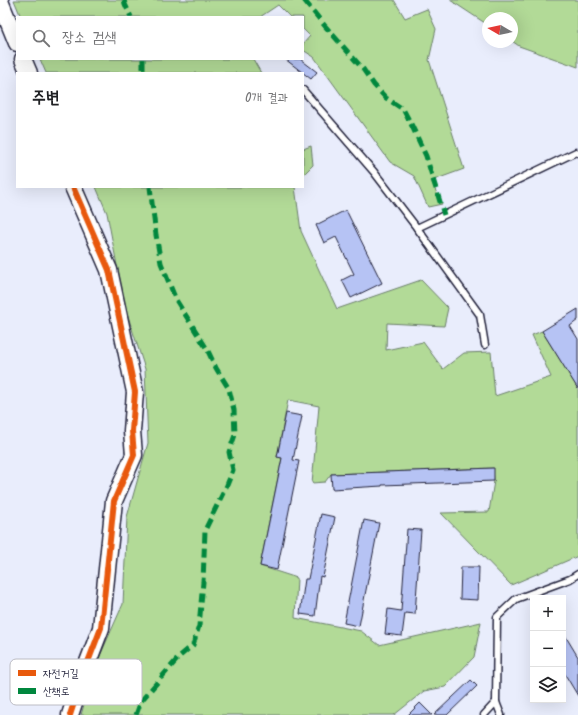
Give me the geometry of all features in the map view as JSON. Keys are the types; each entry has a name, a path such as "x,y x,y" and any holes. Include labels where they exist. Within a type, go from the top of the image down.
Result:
{"street":[{"path":"0,1 16,41"},
{"path":"23,60 29,72"},
{"path":"74,188 109,270 135,392 132,431 134,455 114,501 101,628 89,659"},
{"path":"70,715 73,705"}],"lane":[{"path":"304,91 374,172 480,315 485,346"},
{"path":"417,228 576,152 578,154"},
{"path":"501,715 496,702 497,618 516,599 570,579 578,574"},
{"path":"484,715 496,702"}],"green space":[{"path":"14,0 394,0 405,18 427,9 436,29 429,60 464,169 431,181 442,204 428,207 414,176 390,162 314,57 304,51 304,43 310,36 304,30 304,16 289,16 278,5 262,16 21,16"},
{"path":"450,0 578,0 578,67 518,45 518,12 482,12 482,21"},
{"path":"40,60 254,60 260,72 46,72"},
{"path":"311,146 313,165 304,174 304,149"},
{"path":"96,188 295,188 301,231 337,309 421,280 448,308 444,326 387,323 386,350 423,342 443,369 464,353 491,352 495,396 551,377 532,335 542,331 578,389 578,556 511,585 441,513 489,512 494,481 493,468 331,474 325,482 312,483 319,406 288,400 277,457 282,458 260,566 297,578 295,618 361,631 379,645 481,622 474,657 445,687 424,691 394,715 81,715 84,705 142,705 142,659 99,659 123,604 127,517 148,443 145,369 125,307 107,213"}],"building":[{"path":"286,60 301,60 317,72 311,79 304,72"},
{"path":"346,210 382,283 351,298 342,280 354,274 336,237 324,243 316,225"},
{"path":"578,309 578,320 570,326 578,339 578,389 542,331"},
{"path":"286,413 302,416 293,460 299,461 277,570 260,566 282,458 277,457"},
{"path":"494,468 494,481 382,485 332,489 331,474"},
{"path":"321,514 335,517 323,577 320,576 315,616 300,614 305,579 308,579"},
{"path":"364,520 379,523 359,626 344,623"},
{"path":"407,529 421,530 415,614 405,613 402,636 385,634 388,609 401,611"},
{"path":"461,567 479,567 478,600 460,599"},
{"path":"566,637 578,657 578,696 566,676"},
{"path":"471,680 477,686 447,715 434,715"},
{"path":"420,703 432,715 408,715"}],"marked path":[{"path":"124,0 131,16"},
{"path":"304,0 363,69 374,85 386,98 403,109 426,156 444,215"},
{"path":"143,60 143,72"},
{"path":"142,700 180,656 193,645 199,626 203,582 205,530 233,470 229,452 235,435 234,410 229,389 216,368 207,349 176,300 161,263 150,188"},
{"path":"136,715 140,705"}],"cycle path":[{"path":"73,188 109,270 135,392 132,431 134,455 114,501 101,628 89,659"},
{"path":"70,715 73,705"}]}
